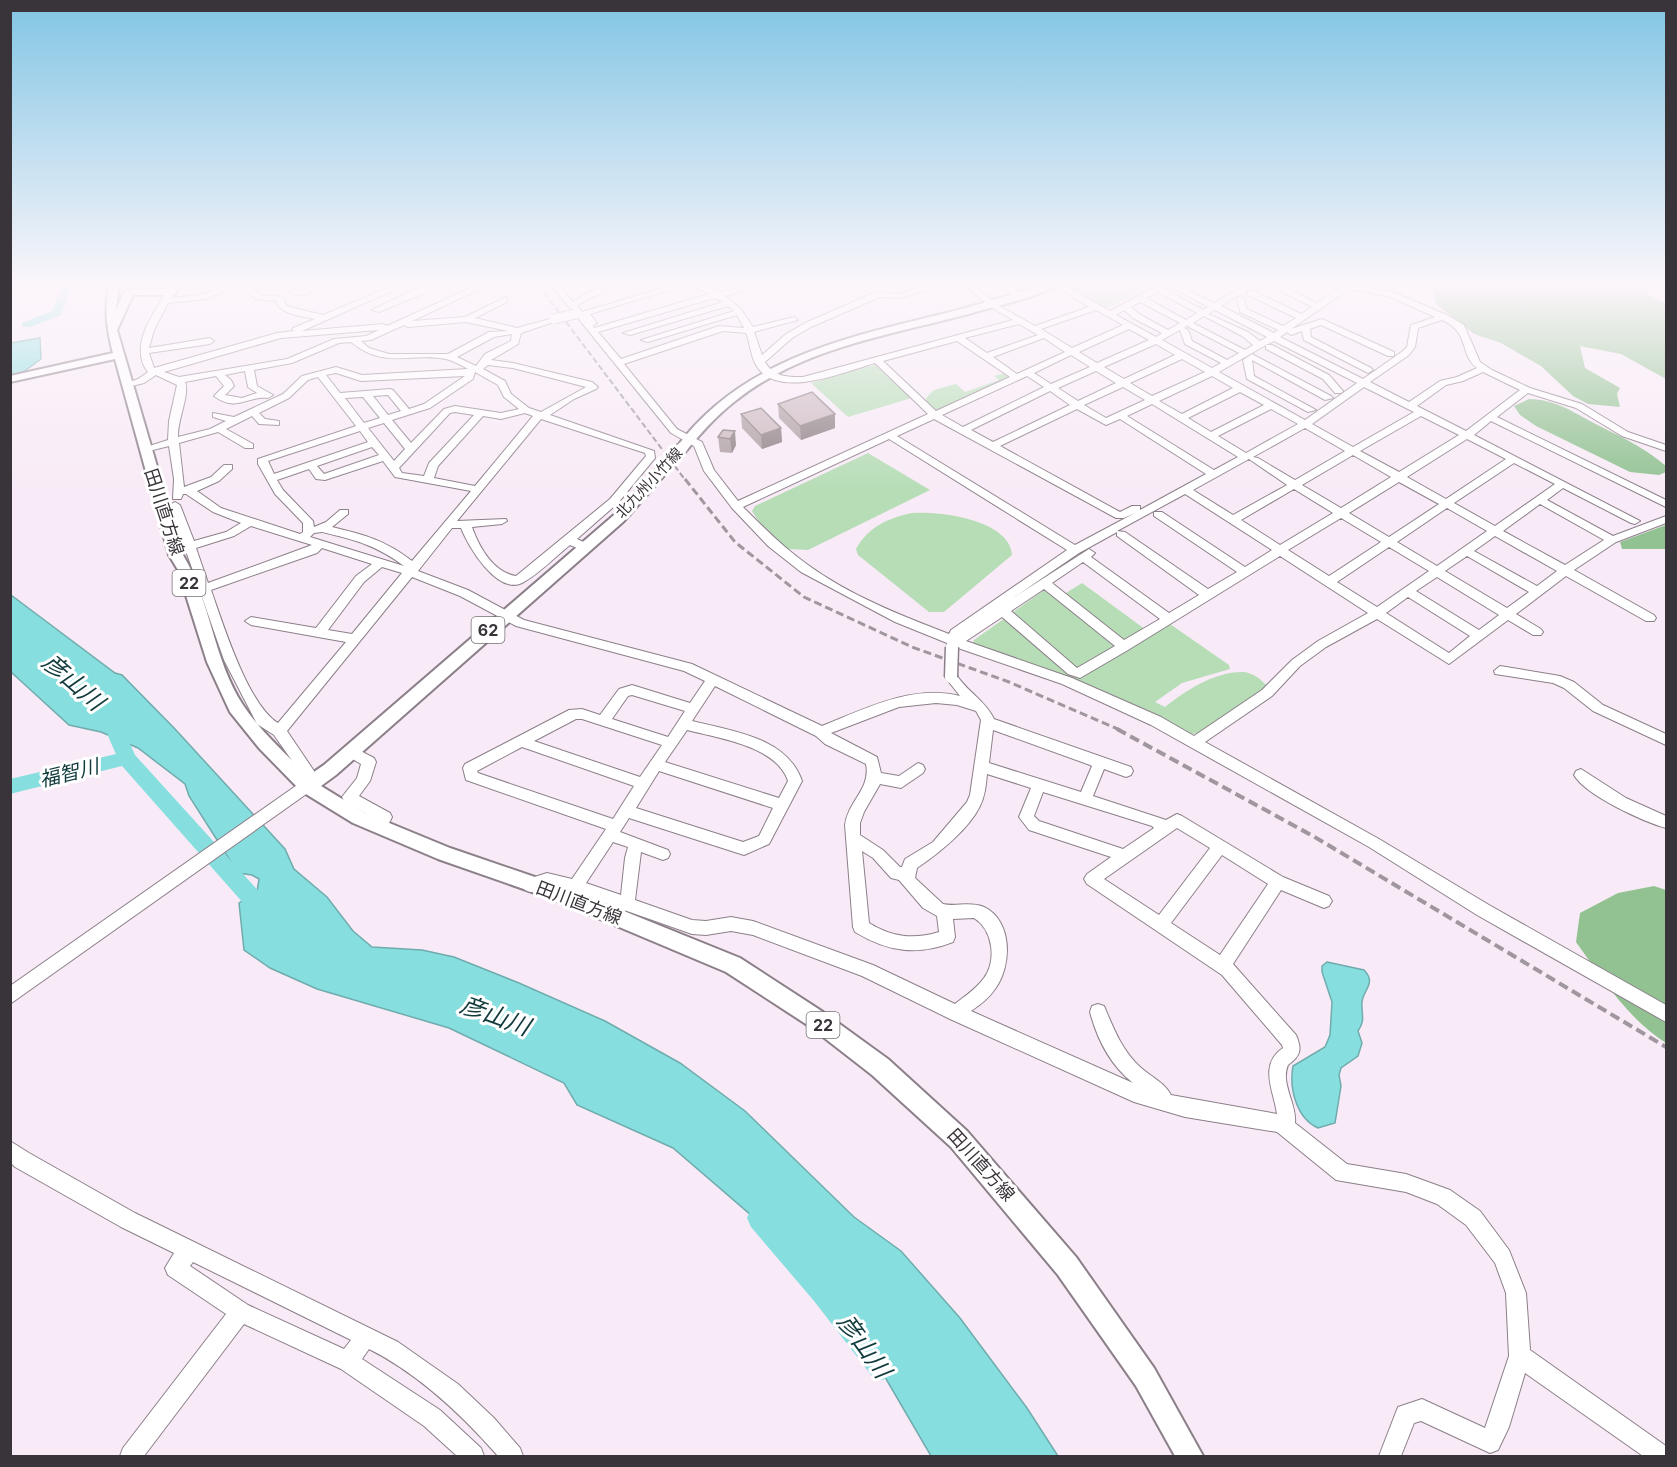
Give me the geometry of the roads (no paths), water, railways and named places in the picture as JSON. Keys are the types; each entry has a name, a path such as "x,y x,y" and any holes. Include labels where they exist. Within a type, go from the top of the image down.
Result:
{"main road":[{"name":"北九州小竹線","path":"302,790 351,751 504,615 619,518 726,402 768,374 813,354"},
{"path":"10,379 112,356"},
{"name":"田川直方線","path":"112,356 128,384 176,555 182,566 215,662 236,708 302,790 359,818 444,854 560,894 733,965 816,1019 880,1067 959,1139 1067,1266 1145,1377 1190,1456"}],"street":[{"path":"145,354 145,364 154,372 178,380 182,384 183,395 173,423 173,442 184,491 217,510 251,522 412,570 464,593 520,623 688,667 821,732 830,740 872,761 875,770 873,789 854,818 853,838 861,927 873,935 901,945 914,946 931,943 947,938 944,911"},
{"path":"128,384 141,381 154,372 215,354"},
{"path":"178,380 288,361 304,354"},
{"path":"382,354 395,358 450,357 455,354"},
{"path":"145,449 219,429 278,400 292,392 305,378 320,372 336,370 361,378 448,375 472,371 492,354"},
{"path":"613,354 686,444 699,445 709,471 736,506 772,543 805,569 862,601 953,644 1067,681 1135,710 1196,741 1666,1014"},
{"path":"619,363 645,354"},
{"path":"756,354 759,363 768,374 786,380 803,380 902,354"},
{"path":"759,363 769,354"},
{"path":"982,354 1016,377"},
{"path":"986,357 993,354"},
{"path":"736,506 1066,354"},
{"path":"1075,354 1537,632"},
{"path":"964,430 1050,388 1127,354"},
{"path":"1211,354 1227,363"},
{"path":"1243,354 1328,398"},
{"path":"1027,372 1106,422 1214,374 1252,354"},
{"path":"1281,354 1326,377 1338,391"},
{"path":"1308,354 1635,521"},
{"path":"1338,354 1368,370"},
{"path":"1302,422 1311,410 1338,391 1360,381 1368,370 1390,354"},
{"path":"956,1013 990,984 997,969 998,938 993,925 981,913 972,910 937,909 907,880 906,874 910,864 938,846 973,805 982,766 987,722 981,708 972,697 956,686 951,677 955,633 1079,553 1250,459 1400,354"},
{"path":"1472,354 1476,363 1527,390 1579,406 1625,434 1666,448"},
{"path":"993,446 1182,355 1650,618"},
{"path":"450,357 472,371 502,383 507,395 526,410 649,451 651,456 614,501 518,580 507,580 486,562 465,524"},
{"path":"1214,374 1227,363 1248,357"},
{"path":"1248,357 1250,377 1311,410"},
{"path":"387,377 395,358"},
{"path":"878,361 935,415 1120,516 1171,490 1186,493 1233,520 1449,659 1566,570 1614,539 1666,519"},
{"path":"279,731 412,570 447,524 540,415 593,387 583,380 562,378 507,363 485,362"},
{"path":"249,368 253,387 278,400"},
{"path":"1410,406 1443,383 1460,379 1484,368"},
{"path":"304,539 308,533 309,523 279,492 263,464 263,459 427,406 447,391 467,381 472,371"},
{"path":"220,372 229,386 219,396 230,401 247,401 265,393"},
{"path":"320,372 399,475 477,489"},
{"path":"1181,418 1240,388"},
{"path":"1004,612 1074,671 1080,673 1467,435 1527,390"},
{"path":"338,396 390,392 407,412"},
{"path":"366,394 411,450"},
{"path":"247,401 256,410 262,422 276,423"},
{"path":"1211,436 1272,405"},
{"path":"394,467 447,411 455,409 501,416 526,410"},
{"path":"1233,520 1421,412"},
{"path":"428,481 434,465 481,414"},
{"path":"216,415 235,421"},
{"path":"1120,415 1214,474"},
{"path":"1492,418 1666,504"},
{"path":"219,429 249,446"},
{"path":"889,435 1079,553 1169,619"},
{"path":"271,479 374,443"},
{"path":"311,465 320,477 325,477 384,457"},
{"path":"953,644 1044,584 1079,553 1158,514 1214,474 1250,459"},
{"path":"1328,582 1514,459"},
{"path":"182,566 184,552 173,512 175,505 184,491 215,479 228,467"},
{"path":"1196,741 1267,693 1296,663 1322,644 1376,614 1562,484"},
{"path":"1538,499 1614,539"},
{"path":"10,996 302,790 307,771 279,731 262,720 230,660 175,505"},
{"path":"1614,539 1614,535 1635,521 1666,510"},
{"path":"304,539 337,519 344,512"},
{"path":"1158,514 1245,572"},
{"path":"447,524 502,521"},
{"path":"191,546 230,534 251,522"},
{"path":"319,528 368,540 389,549 412,570"},
{"path":"1121,534 1208,595"},
{"path":"569,540 584,547"},
{"path":"205,588 313,550 320,544"},
{"path":"1465,550 1538,592"},
{"path":"319,633 360,579 381,562"},
{"path":"1044,584 1124,646"},
{"path":"1407,591 1479,636"},
{"path":"251,621 356,639"},
{"path":"1500,671 1555,679 1569,685 1598,708 1666,740"},
{"path":"576,886 713,679"},
{"path":"603,721 624,692 632,690 694,709"},
{"path":"821,732 914,697 949,698 981,708"},
{"path":"663,854 613,831 471,776 470,768 574,714 582,714 671,743"},
{"path":"987,722 1126,771"},
{"path":"627,811 744,849 764,840 795,781 795,774 773,750 685,724"},
{"path":"522,741 644,784"},
{"path":"351,751 369,762 363,781 349,796 385,817 378,826"},
{"path":"1085,799 1099,765 1095,761"},
{"path":"657,765 781,805"},
{"path":"982,766 1157,822 1166,828"},
{"path":"874,777 901,782 918,770"},
{"path":"1581,775 1613,796 1655,819 1666,822"},
{"path":"1039,785 1026,817 1034,826 1114,851 1123,858"},
{"path":"1285,1127 1288,1117 1278,1081 1278,1064 1283,1056 1292,1052 1290,1041 1222,966 1092,879 1177,820 1278,882 1324,901"},
{"path":"853,838 878,854 896,873 906,874"},
{"path":"626,904 630,896 631,854 637,843"},
{"path":"1161,925 1220,846"},
{"path":"530,885 547,880 576,886 692,927 706,928 731,924 753,928 867,970 956,1013 1134,1093 1185,1108 1257,1119 1285,1127 1343,1173 1406,1183 1443,1197 1473,1218 1502,1257 1516,1293 1520,1356 1498,1427 1490,1442 1422,1410 1406,1414 1390,1456"},
{"path":"1222,966 1278,882"},
{"path":"1098,1012 1101,1027 1119,1056 1136,1074 1161,1092 1166,1103"},
{"path":"10,1150 22,1160 128,1220 391,1348 450,1392 486,1426 510,1456"},
{"path":"190,1250 175,1268 241,1312 348,1362 432,1418 473,1456"},
{"path":"131,1456 241,1312"},
{"path":"348,1362 366,1336"},
{"path":"1520,1356 1661,1456"}],"water":[{"path":"11,354 41,354 41,359 11,381"},
{"path":"11,595 115,673 122,675 285,849 294,869 327,897 353,931 372,947 422,950 454,957 519,983 605,1021 680,1063 745,1111 854,1217 901,1251 960,1318 1027,1408 1058,1456 931,1456 830,1283 673,1148 577,1105 564,1083 449,1028 317,989 270,968 244,950 239,903 257,891 259,879 252,875 238,873 189,796 185,784 138,748 101,732 69,725 11,672"},
{"path":"1327,962 1364,970 1368,975 1369,983 1362,1002 1363,1020 1358,1031 1362,1043 1358,1056 1341,1068 1339,1075 1341,1086 1335,1123 1318,1128 1310,1123 1299,1110 1293,1093 1292,1075 1293,1066 1325,1047 1330,1035 1332,1002 1322,972 1322,966"}],"waterway":[{"name":"彦山川","path":"114,718 116,733 127,758"},
{"name":"福智川","path":"10,787 127,758"},
{"name":"彦山川","path":"127,758 266,914"},
{"name":"彦山川","path":"760,1218 824,1291 882,1366"}],"railway":[{"path":"591,354 686,481"},
{"path":"685,479 735,542 804,597 912,647 1009,682 1120,730"},
{"path":"1117,729 1313,836 1666,1047"}]}
